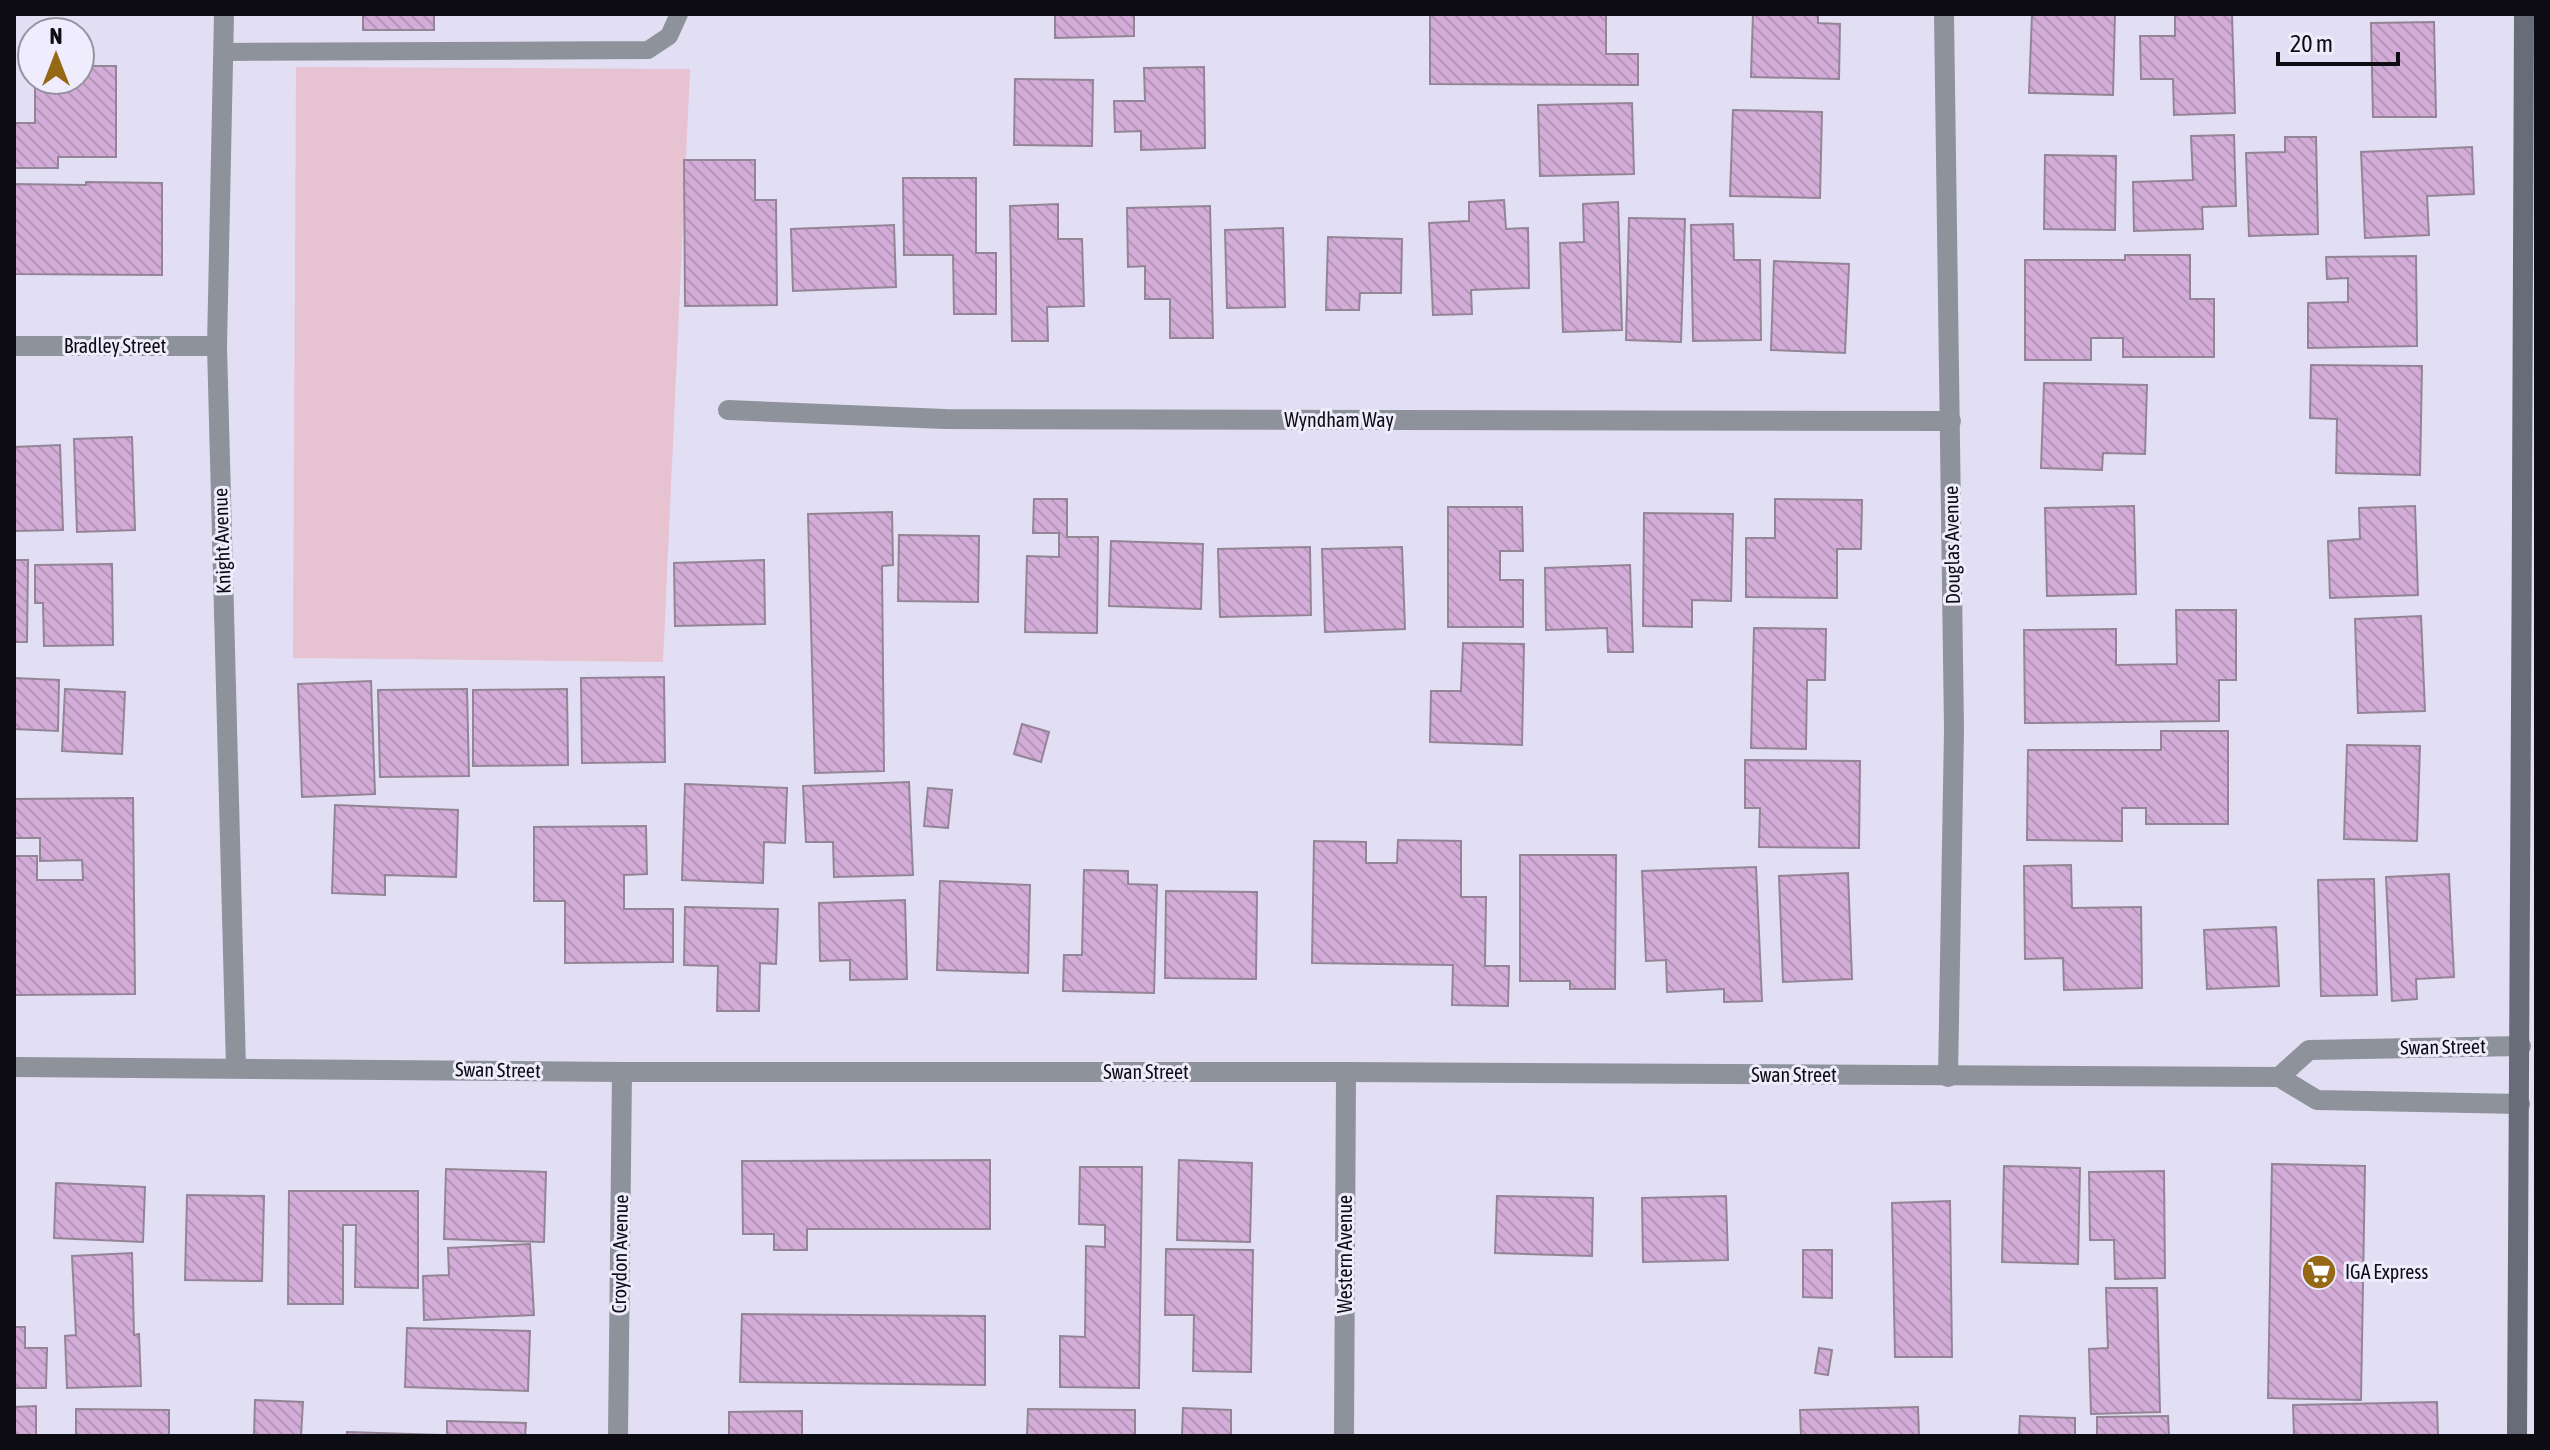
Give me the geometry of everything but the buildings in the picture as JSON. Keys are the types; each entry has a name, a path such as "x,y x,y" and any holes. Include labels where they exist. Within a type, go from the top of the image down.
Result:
{"main road":[{"path":"2517,1436 2524,14"}],"street":[{"name":"Knight Avenue","path":"224,14 217,346 236,1067"},
{"name":"Douglas Avenue","path":"1944,14 1954,729 1948,1077"},
{"name":"Bradley Street","path":"14,346 217,346"},
{"name":"Wyndham Way","path":"728,410 945,419 1951,421"},
{"name":"Swan Street","path":"14,1067 2279,1077 2309,1050 2521,1046"},
{"name":"Croydon Avenue","path":"618,1436 622,1072"},
{"name":"Western Avenue","path":"1344,1436 1346,1072"},
{"path":"2279,1077 2317,1100 2520,1104"}],"lane":[{"path":"223,52 648,50 669,36 679,14"}],"shaded area":[{"path":"296,67 690,69 663,662 293,658"}],"place":[{"name":"IGA Express","path":"2319,1272"}]}
